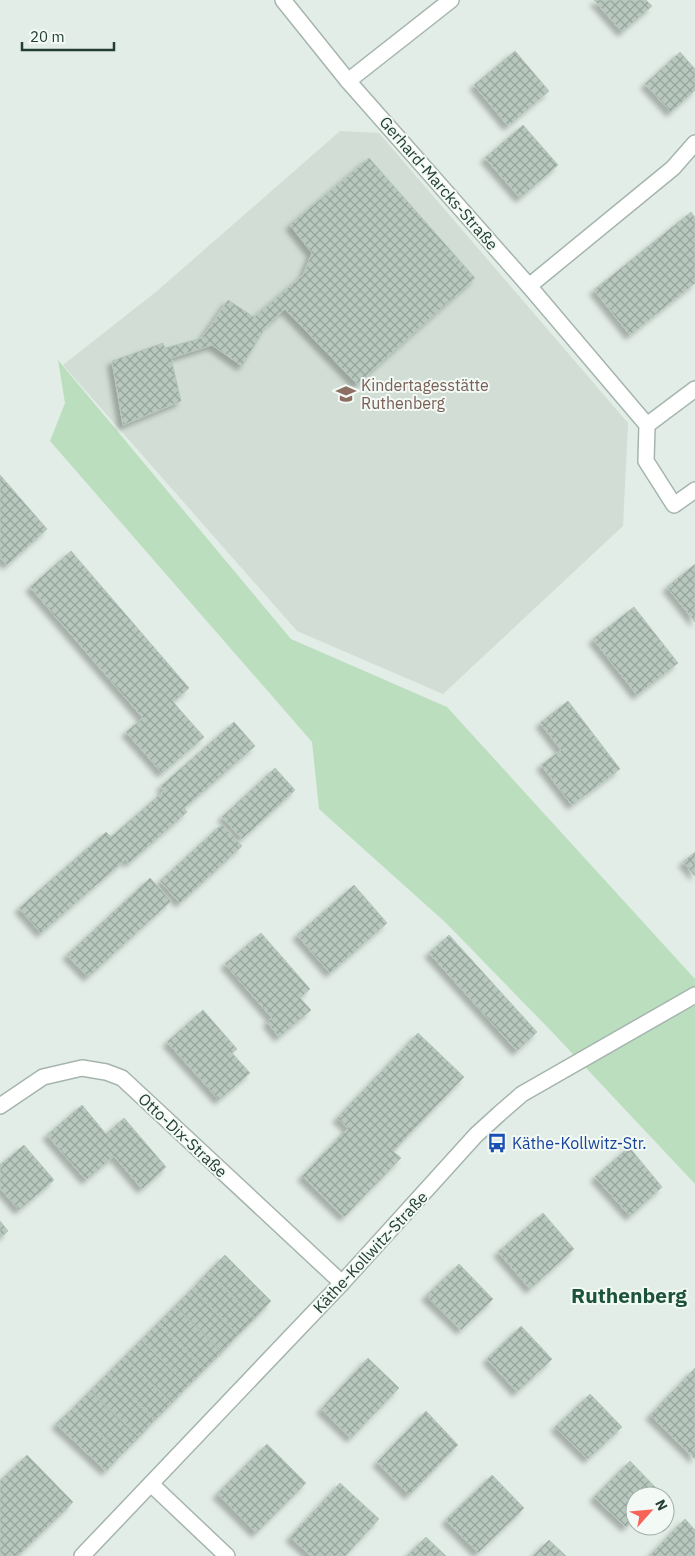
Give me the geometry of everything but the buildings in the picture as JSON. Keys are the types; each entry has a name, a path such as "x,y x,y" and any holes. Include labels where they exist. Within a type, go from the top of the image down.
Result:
{"street":[{"name":"Gerhard-Marcks-Straße","path":"283,0 348,81 529,286 647,425"},
{"path":"348,81 451,0"},
{"path":"529,286 673,168 695,143"},
{"path":"695,390 647,425 646,461 674,505 695,490"},
{"name":"Käthe-Kollwitz-Straße","path":"82,1556 342,1283 476,1136 499,1114 522,1094 695,995"},
{"name":"Otto-Dix-Straße","path":"0,1106 43,1077 82,1068 106,1072 122,1078 342,1283"},
{"path":"151,1484 228,1556"}],"shaded area":[{"name":"Kindertagesstätte Ruthenberg","path":"340,131 379,133 628,423 623,526 443,694 297,631 63,365 157,291"}],"green space":[{"path":"58,360 291,639 447,707 695,979 695,1184 554,1034 446,923 319,809 312,742 50,441 65,403"}],"place":[{"name":"Kindertagesstätte Ruthenberg","path":"346,394"},
{"name":"Käthe-Kollwitz-Str.","path":"497,1143"}],"district":[{"name":"Ruthenberg","path":"629,1296"}]}
